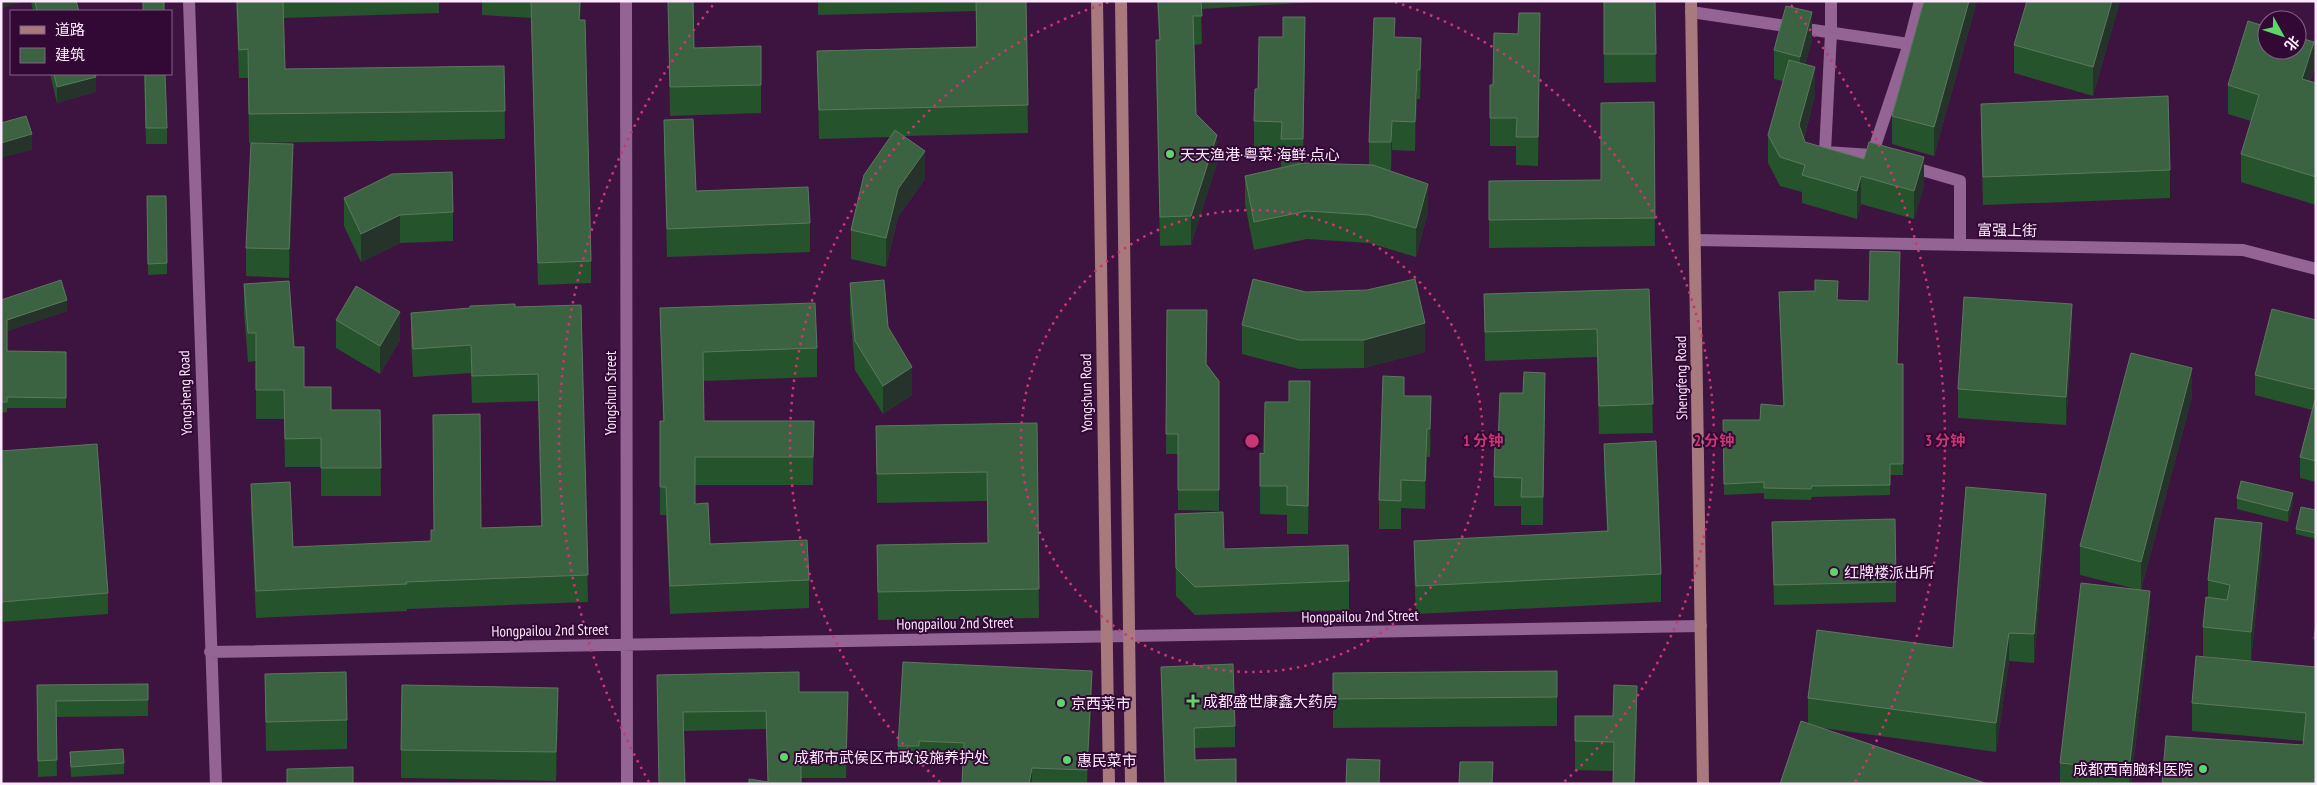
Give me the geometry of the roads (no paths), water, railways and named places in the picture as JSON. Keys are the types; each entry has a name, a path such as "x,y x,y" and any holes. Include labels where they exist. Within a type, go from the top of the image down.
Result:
{"main road":[{"name":"Yongshun Road","path":"1097,1 1109,784"},
{"path":"1120,1 1131,784"},
{"name":"Shengfeng Road","path":"1691,7 1703,784"}],"street":[{"name":"Yongsheng Road","path":"189,1 216,784"},
{"name":"Yongshun Street","path":"626,1 627,784"},
{"path":"1831,1 1825,152 1876,156 1920,1"},
{"path":"1691,7 1831,33 1909,44"},
{"path":"1898,163 1960,181 1960,245"},
{"name":"富强上街","path":"1695,240 2243,250 2316,269"},
{"name":"Hongpailou 2nd Street","path":"210,652 1701,626"}],"place":[{"name":"天天渔港·粤菜·海鲜·点心","path":"1170,154"},
{"name":"红牌楼派出所","path":"1834,572"},
{"name":"成都盛世康鑫大药房","path":"1193,701"},
{"name":"京西菜市","path":"1061,703"},
{"name":"成都市武侯区市政设施养护处","path":"784,757"},
{"name":"惠民菜市","path":"1067,760"},
{"name":"成都西南脑科医院","path":"2203,769"}]}
